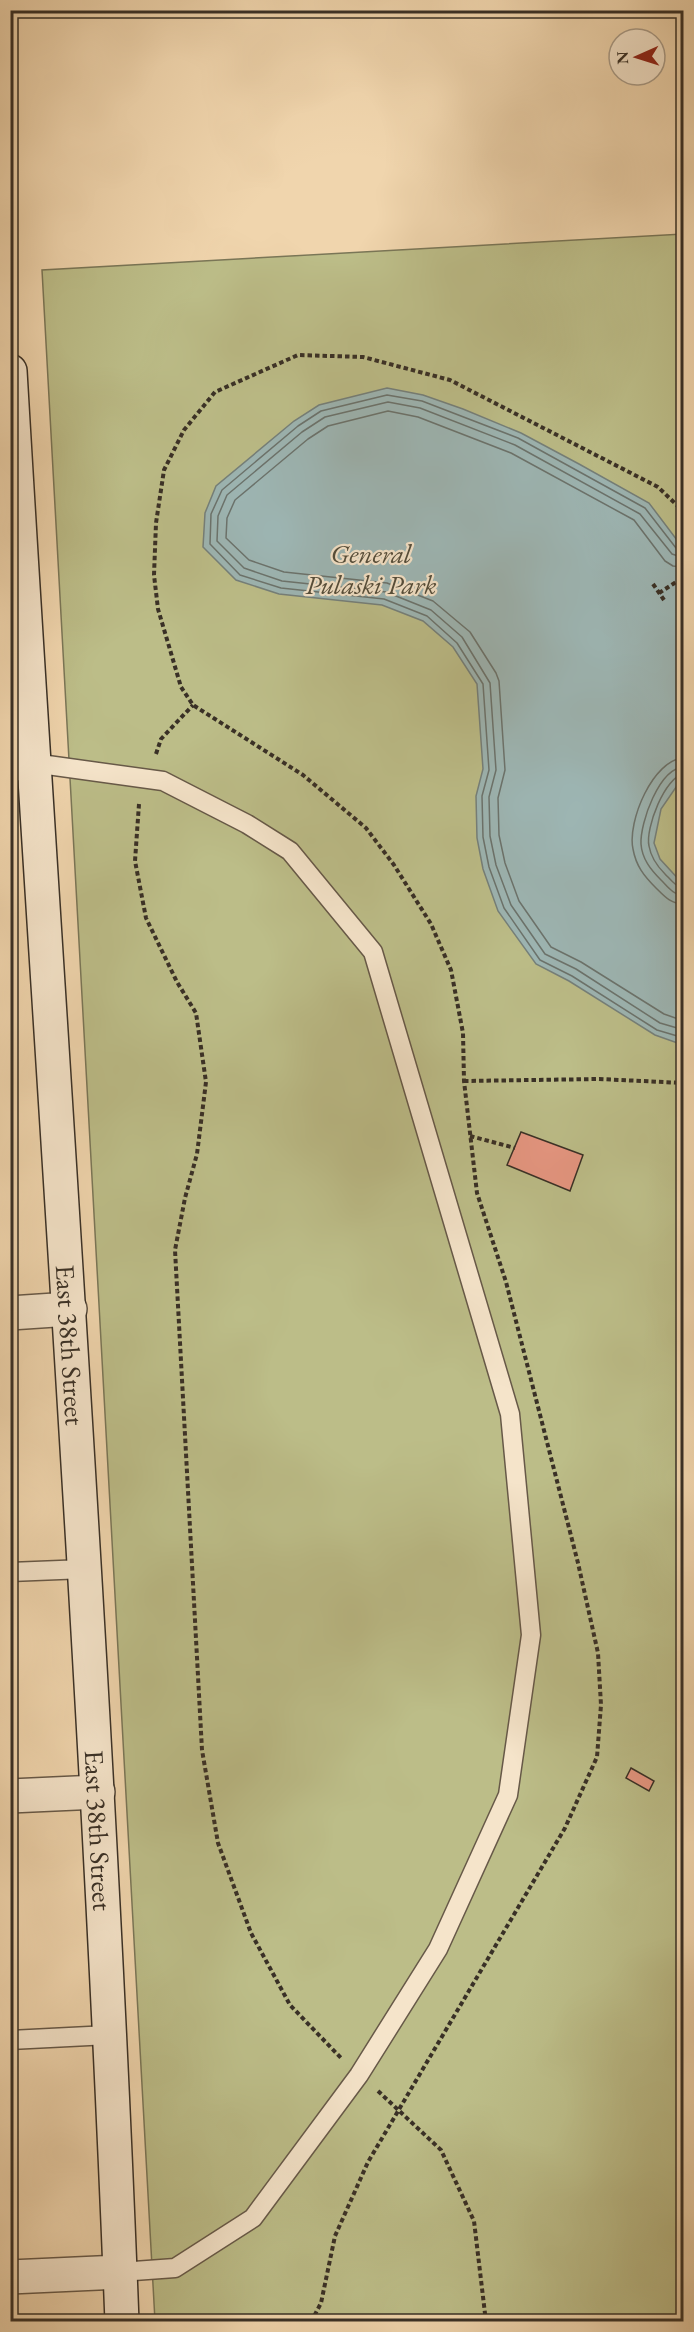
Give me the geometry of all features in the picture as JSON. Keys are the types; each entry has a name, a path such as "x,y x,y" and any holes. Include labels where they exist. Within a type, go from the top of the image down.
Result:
{"main road":[{"name":"East 38th Street","path":"10,372 22,763 70,1309 98,1792 122,2322"},
{"path":"10,1313 70,1309"},
{"path":"10,1796 98,1792"},
{"path":"10,2277 120,2272"}],"lane":[{"path":"22,763 163,781 247,824 290,851 373,952 510,1414 531,1635 508,1795 438,1949 359,2074 253,2218 175,2268 120,2272"},
{"path":"10,1572 85,1569"},
{"path":"10,2040 110,2035"}],"path":[{"path":"659,593 684,577"},
{"path":"653,584 664,600"},
{"path":"193,705 161,739 138,806 135,861 146,918 177,982 196,1013 206,1082 197,1154 185,1198 176,1250 202,1750 218,1843 251,1933 290,2005 326,2045 399,2109 441,2150 474,2221 486,2322"},
{"path":"464,1081 599,1079 684,1083"},
{"path":"470,1136 515,1148"}],"green space":[{"name":"General Pulaski Park","path":"683,234 683,2321 155,2321 42,270"}],"water":[{"path":"387,388 423,395 463,409 521,433 579,464 649,503 683,548 683,777 661,809 654,843 660,859 683,884 683,1045 655,1035 569,981 536,964 498,911 483,869 477,838 476,796 483,769 477,684 453,647 423,621 382,605 279,594 236,580 203,547 205,513 216,486 294,421 319,405"}],"building":[{"path":"521,1132 583,1155 570,1191 507,1165"},
{"path":"631,1768 654,1781 649,1791 626,1778"}]}
